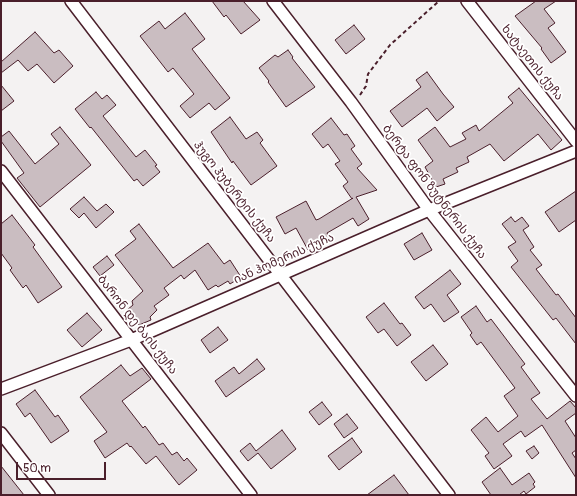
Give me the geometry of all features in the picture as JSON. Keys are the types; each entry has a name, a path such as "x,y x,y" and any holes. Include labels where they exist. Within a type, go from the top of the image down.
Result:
{"street":[{"name":"ჰუგო ჰუბერტის ქუჩა","path":"71,1 449,495"},
{"name":"ბერტა ფონ ზუტნერის ქუჩა","path":"273,1 351,102 429,210 576,396"},
{"name":"ხატაეთის ქუჩა","path":"467,1 576,141"},
{"name":"იან ჰომერის ქუჩა","path":"1,389 131,340 429,210 576,150"},
{"name":"ბარონ დე ბაის ქუჩა","path":"1,172 251,495"},
{"path":"1,433 49,495"}],"path":[{"path":"351,102 358,98 366,86 368,74 390,45 439,1"}],"building":[{"path":"212,1 243,1 260,20 241,34 226,15 224,17"},
{"path":"536,1 556,1 544,9 555,23 548,28 566,52 551,63 541,49 542,48 515,16"},
{"path":"185,13 205,39 192,49 230,98 215,110 209,103 190,118 180,106 194,94 173,68 168,72 140,36 159,21 165,29"},
{"path":"354,25 365,39 346,54 335,40"},
{"path":"35,32 54,53 59,50 73,66 54,83 37,64 28,71 18,60 1,73 1,62"},
{"path":"288,50 293,57 292,58 315,87 286,107 259,68 275,55 278,57"},
{"path":"427,72 454,107 437,121 427,108 402,127 390,111 421,87 416,80"},
{"path":"1,85 14,101 1,111"},
{"path":"519,88 562,140 551,150 538,134 504,161 490,144 467,157 469,162 456,168 458,172 443,179 445,184 436,187 425,167 433,161 418,140 435,127 450,147 466,139 462,133 476,125 479,131 513,103 508,97"},
{"path":"96,92 102,99 107,95 116,105 103,116 136,157 145,150 157,165 155,166 160,172 143,186 137,179 134,181 75,109"},
{"path":"230,117 246,139 257,132 263,140 260,143 277,166 251,185 233,161 232,163 211,132"},
{"path":"331,118 344,135 347,134 355,146 351,149 362,164 357,168 377,190 356,197 369,219 358,226 353,218 327,233 330,239 308,250 296,228 285,234 276,217 306,201 316,220 352,199 343,186 348,182 335,164 340,161 328,144 323,148 312,134"},
{"path":"60,127 91,165 40,207 17,178 24,173 1,141 1,137 9,131 35,164 59,144 51,134"},
{"path":"576,191 576,220 559,232 545,212"},
{"path":"84,197 97,211 106,204 114,212 96,228 84,213 79,218 70,209"},
{"path":"12,215 35,245 33,247 62,287 38,303 26,285 23,288 10,270 12,268 1,253 1,224"},
{"path":"511,217 515,222 522,217 529,226 523,230 534,247 530,250 542,265 536,269 556,295 558,294 576,318 576,344 556,318 553,320 511,267 518,261 508,247 516,242 502,224"},
{"path":"139,224 173,268 208,243 224,264 230,260 241,277 230,284 228,281 218,287 216,285 208,290 195,270 184,279 181,275 164,288 169,295 154,306 157,310 150,317 151,320 139,325 127,310 133,305 132,301 143,291 115,255 136,239 130,231"},
{"path":"422,233 432,250 414,260 404,244"},
{"path":"107,256 114,265 100,276 93,267"},
{"path":"450,270 461,284 447,295 459,312 444,322 431,304 424,309 415,297"},
{"path":"384,303 400,324 402,323 411,335 397,346 384,329 378,333 366,317"},
{"path":"476,306 487,322 491,319 525,364 521,367 540,393 531,399 547,419 570,401 576,408 576,413 565,421 576,438 576,450 572,453 576,459 576,478 542,425 525,437 521,431 503,444 512,456 494,469 485,456 489,453 471,430 486,417 498,432 518,416 504,396 515,388 481,342 477,345 470,335 472,333 461,317"},
{"path":"87,313 102,330 82,347 67,330"},
{"path":"218,327 228,340 210,353 201,340"},
{"path":"433,345 448,364 426,381 411,362"},
{"path":"257,359 265,369 226,397 215,381 234,367 239,374"},
{"path":"121,365 130,376 142,368 151,379 122,401 143,428 145,426 159,445 163,443 172,455 177,452 184,461 187,458 197,470 179,485 156,456 146,464 127,443 105,458 94,441 107,432 80,397"},
{"path":"35,390 55,417 58,415 69,431 51,443 30,413 25,417 16,404"},
{"path":"322,402 332,415 319,425 309,412"},
{"path":"347,414 358,428 344,438 334,424"},
{"path":"282,430 296,449 271,469 258,453 248,461 240,451 250,443 256,451"},
{"path":"352,438 362,452 339,470 328,456"},
{"path":"534,446 539,453 532,459 526,451"},
{"path":"1,466 24,495 1,495"},
{"path":"500,468 512,485 529,473 535,482 533,484 535,487 526,494 524,491 519,495 491,495 482,482"},
{"path":"394,475 409,495 367,495"}]}
